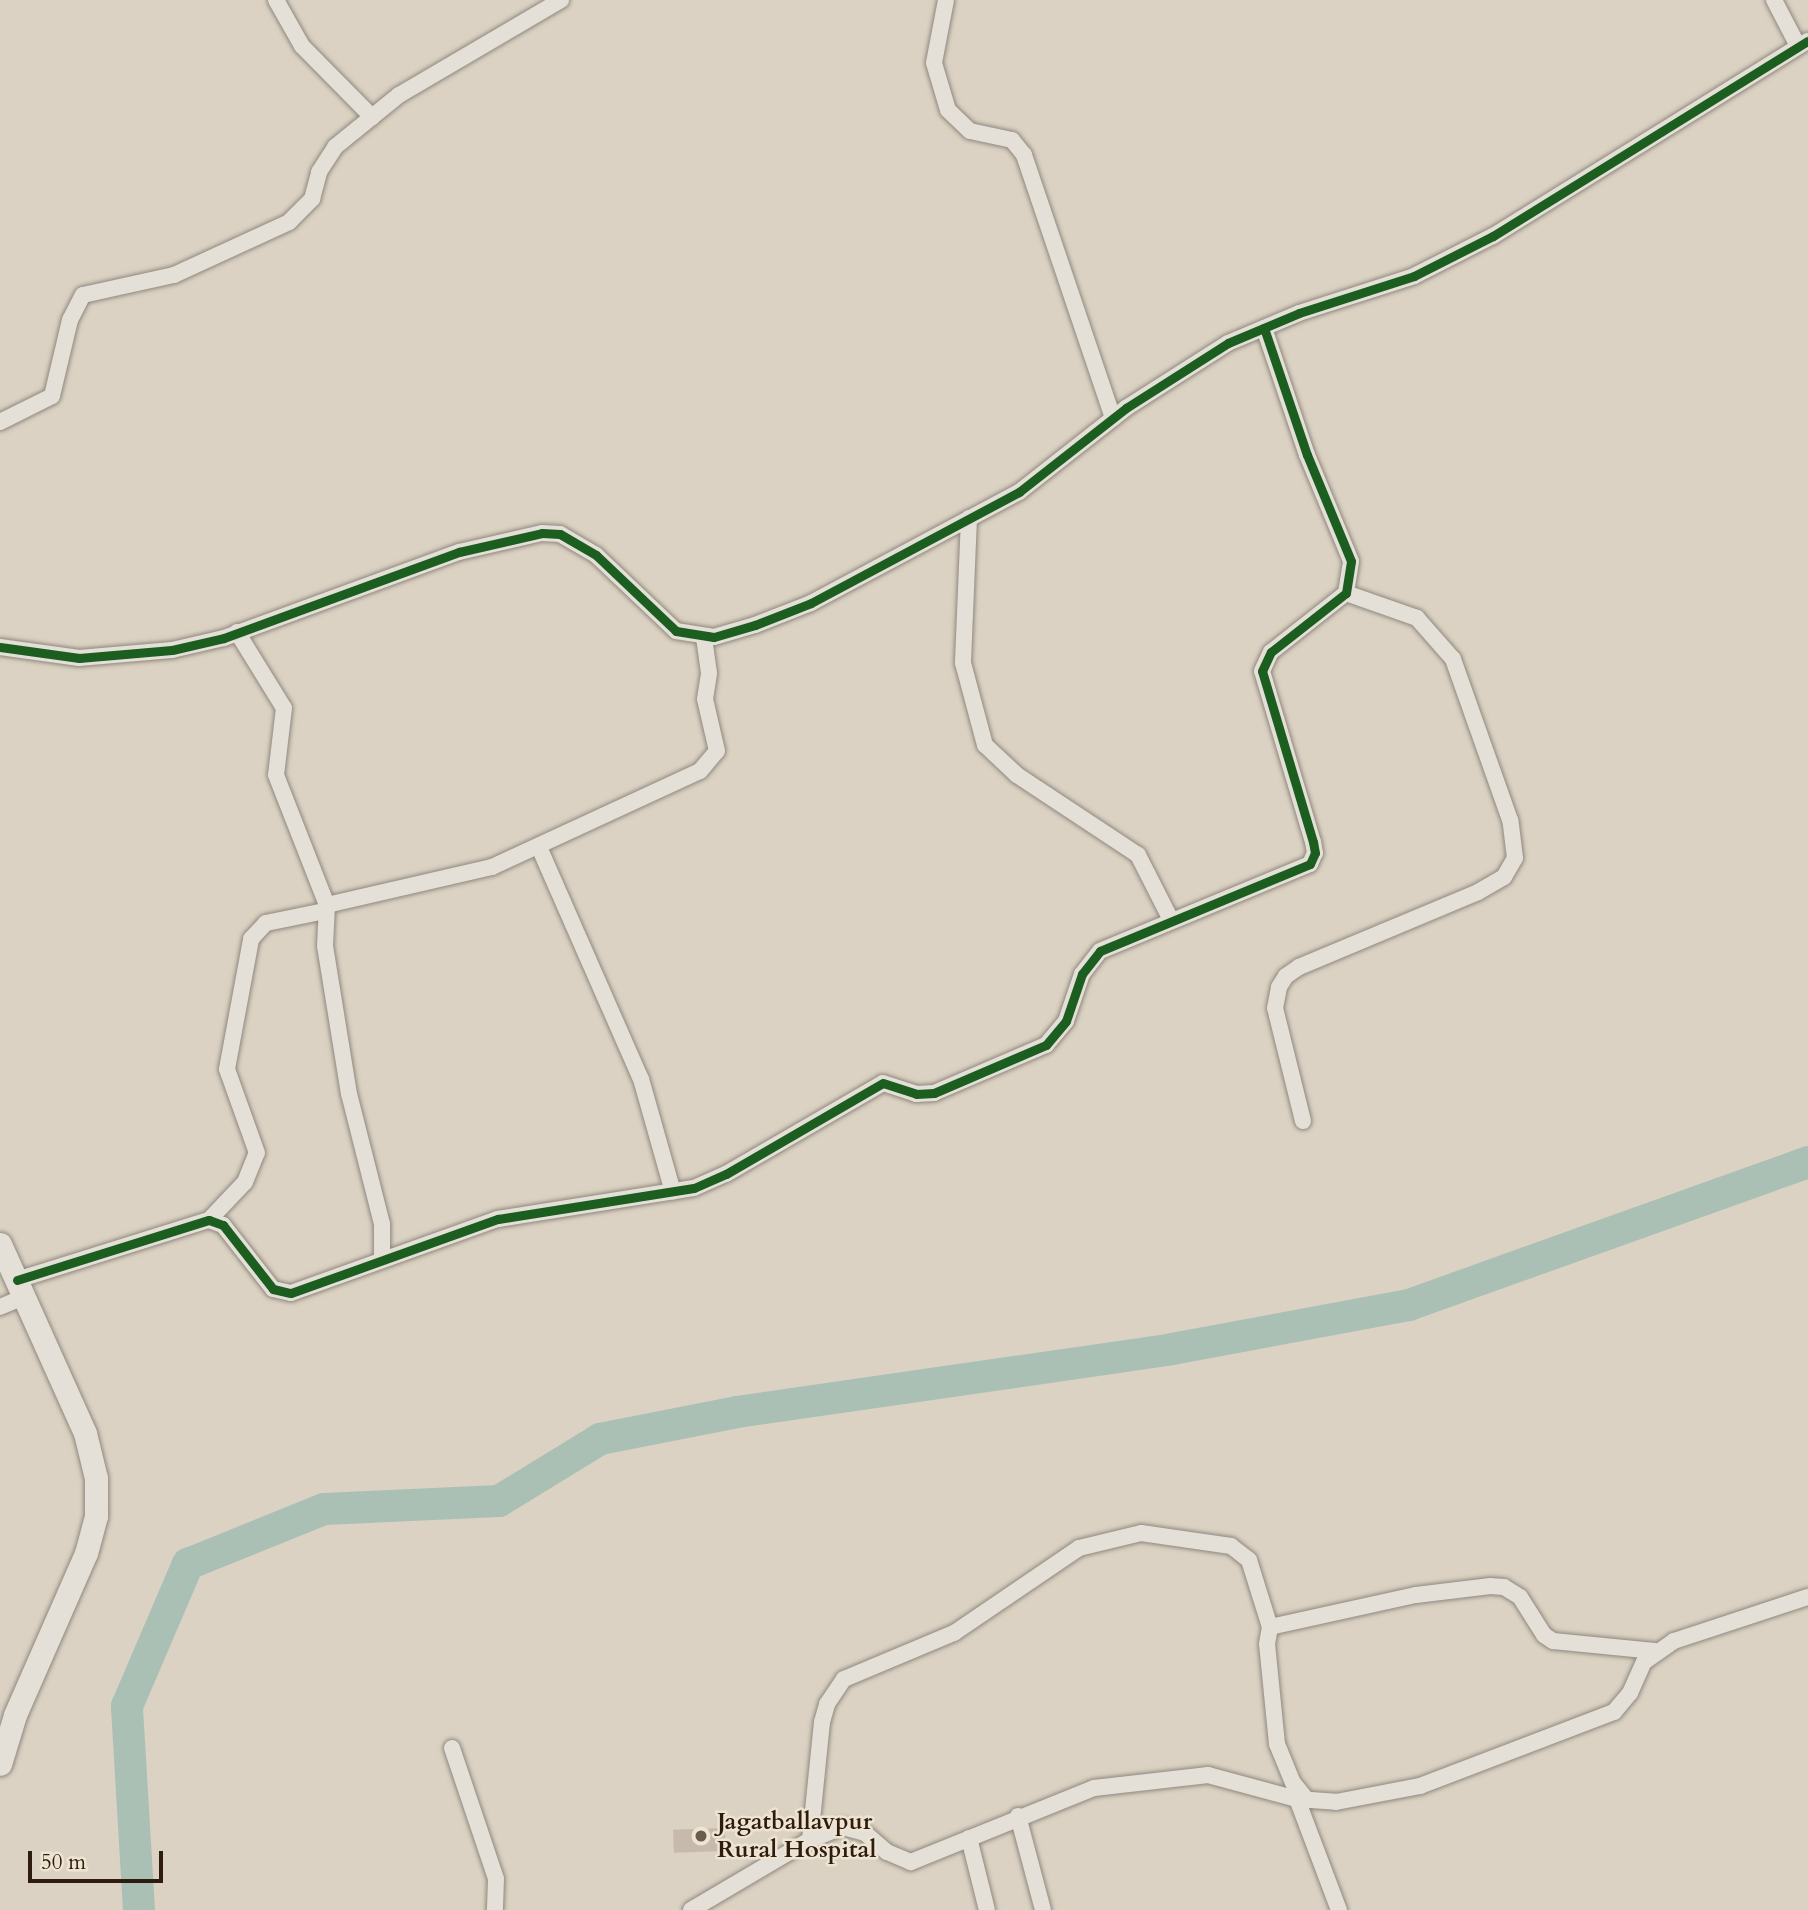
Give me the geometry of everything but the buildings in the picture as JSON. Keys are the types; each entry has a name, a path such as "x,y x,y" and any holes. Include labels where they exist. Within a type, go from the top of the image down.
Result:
{"main road":[{"path":"0,1764 8,1716 86,1553 96,1516 96,1478 85,1433 1,1247"}],"street":[{"path":"276,0 302,46 372,117"},
{"path":"0,422 51,396 70,320 83,295 174,275 289,222 312,199 330,153 372,117 411,88 561,0"},
{"path":"946,0 934,63 948,110 970,131 1012,140 1024,155 1113,418"},
{"path":"0,647 57,656 100,657 172,650 237,632 459,552 542,533 560,534 596,555 676,631 704,638 755,625 811,603 1019,492 1113,418 1228,343 1414,276 1468,249 1803,43 1774,0"},
{"path":"209,1220 223,1225 273,1289 284,1293 300,1292 382,1259 520,1213 673,1192 726,1174 883,1083 916,1094 934,1093 1046,1045 1066,1021 1082,974 1100,951 1310,864 1315,853 1313,842 1262,671 1271,652 1346,593 1351,561 1307,455 1264,328"},
{"path":"969,518 963,663 985,746 1017,775 1138,855 1171,920"},
{"path":"1303,1121 1275,1008 1279,986 1286,976 1299,967 1478,892 1503,877 1515,858 1510,820 1453,659 1417,618 1346,593"},
{"path":"237,632 284,708 276,775 326,908 326,946 349,1094 380,1216 382,1259"},
{"path":"0,1307 20,1289 209,1220 244,1182 257,1153 227,1069 251,939 266,923 492,867 700,771 715,758 718,747 705,699 709,673 704,638"},
{"path":"539,847 641,1079 673,1192"},
{"path":"810,1840 822,1722 827,1704 844,1679 954,1633 1079,1548 1141,1533 1231,1546 1249,1560 1270,1627 1267,1644 1277,1744 1287,1772 1302,1799 1339,1910"},
{"path":"1270,1627 1416,1595 1490,1586 1504,1587 1520,1597 1544,1635 1553,1641 1655,1651 1808,1597"},
{"path":"691,1910 810,1840 851,1828 911,1862 1018,1816 1094,1788 1208,1775 1302,1799 1360,1801 1420,1786 1579,1728 1614,1712 1655,1651"},
{"path":"452,1748 496,1880 495,1910"},
{"path":"1018,1816 1043,1910"},
{"path":"969,1838 987,1910"}],"waterway":[{"path":"139,1910 127,1706 188,1564 324,1509 499,1501 600,1439 737,1412 1172,1349 1409,1305 1808,1162"}],"cycle path":[{"path":"0,647 79,658 172,650 224,638 459,552 542,533 560,534 596,555 676,631 714,637 755,625 811,603 1019,492 1126,408 1228,343 1299,313 1414,276 1493,236 1808,41"},
{"path":"17,1280 209,1220 223,1225 273,1289 291,1293 498,1219 694,1188 726,1174 883,1083 916,1094 934,1093 1046,1045 1066,1021 1082,974 1100,951 1310,864 1315,853 1313,842 1262,671 1271,652 1346,593 1351,561 1307,455 1264,328"}],"place":[{"name":"Jagatballavpur Rural Hospital","path":"701,1836"}]}
